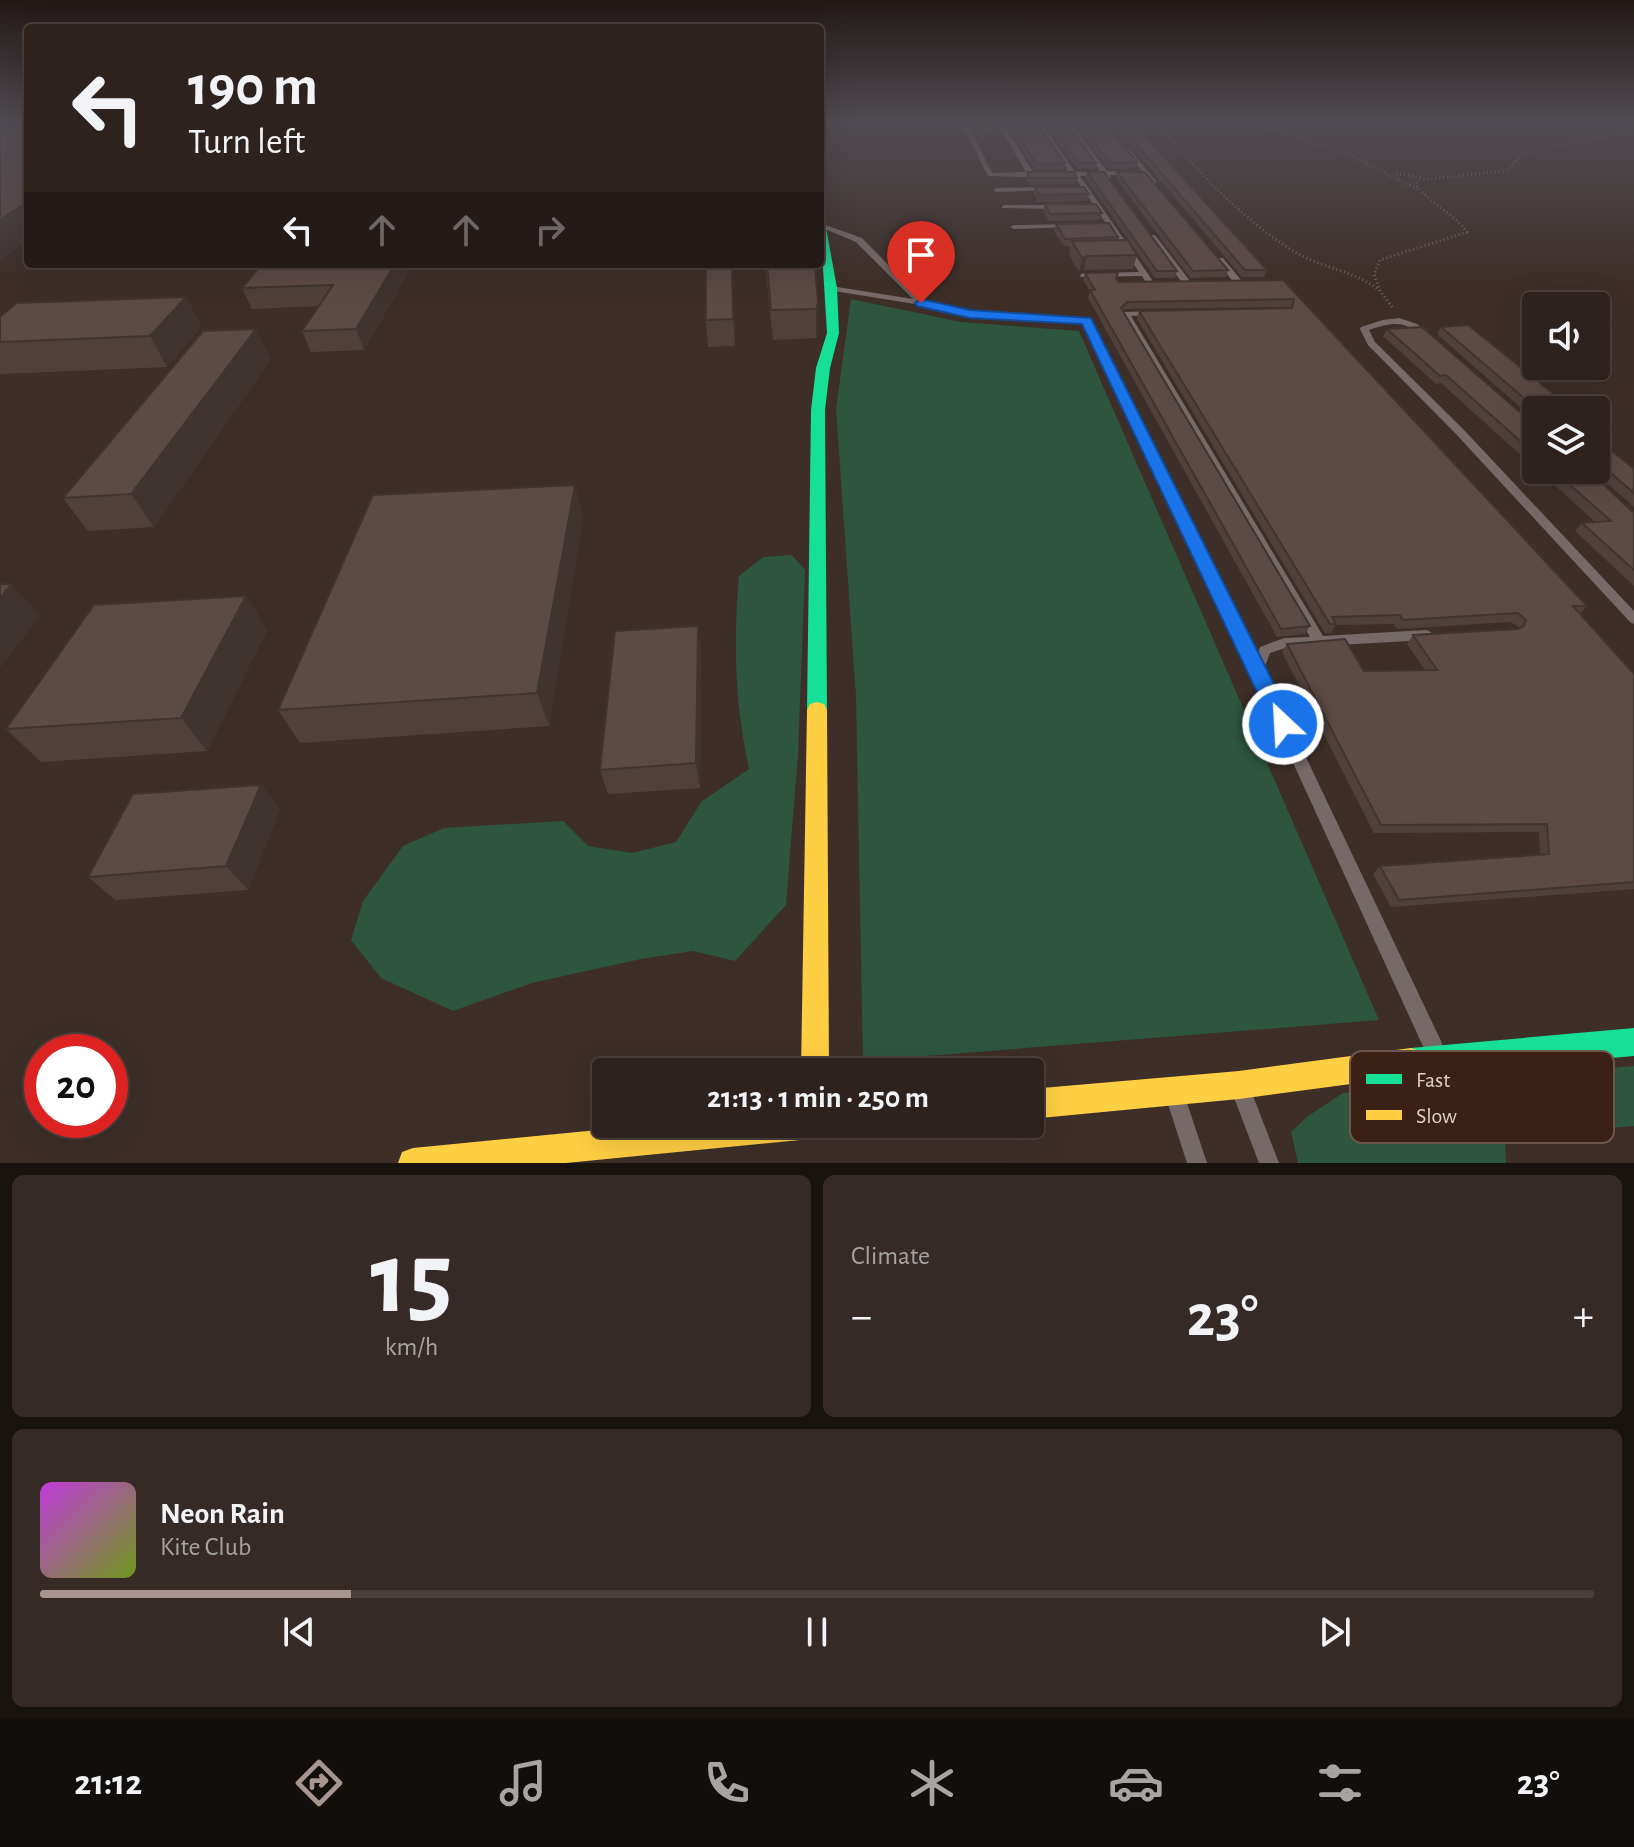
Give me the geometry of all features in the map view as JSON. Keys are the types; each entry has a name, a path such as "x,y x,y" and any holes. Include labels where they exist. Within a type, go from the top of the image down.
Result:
{"street":[{"path":"815,1058 818,410 823,368 833,333 831,288 824,243"},
{"path":"1524,1051 1634,1042"},
{"path":"1044,1103 1239,1085 1350,1070"},
{"path":"413,1163 668,1138"}],"lane":[{"path":"1077,176 1151,284"},
{"path":"1107,176 1114,186"},
{"path":"1150,176 1157,185"},
{"path":"996,190 1056,189"},
{"path":"1071,189 1086,189"},
{"path":"1004,207 1067,206"},
{"path":"1082,206 1098,206"},
{"path":"824,225 859,240 921,303"},
{"path":"1097,225 1111,225"},
{"path":"1014,227 1083,226"},
{"path":"1150,235 1187,283"},
{"path":"1112,249 1127,249"},
{"path":"1218,258 1238,282"},
{"path":"1084,275 1144,274"},
{"path":"1225,283 1250,282"},
{"path":"1175,283 1200,283"},
{"path":"1120,284 1163,284"},
{"path":"831,288 970,314 1086,320 1257,669 1435,1051"},
{"path":"1170,313 1126,314 1319,641"},
{"path":"1437,343 1415,324 1402,320 1383,322 1364,329 1371,343 1460,432 1634,619"},
{"path":"1257,669 1265,650 1284,643 1437,635"},
{"path":"1239,1085 1269,1163"},
{"path":"1173,1091 1197,1163"}],"path":[{"path":"1206,176 1251,219 1291,250 1369,282 1380,291 1402,320"},
{"path":"1380,291 1374,274 1380,260 1467,232 1458,216 1395,176"},
{"path":"1425,176 1440,176"},
{"path":"1419,190 1416,184 1431,177"}],"green space":[{"path":"851,299 961,322 1079,331 1379,1020 901,1058 863,1058 856,696 836,409"},
{"path":"792,555 805,570 798,754 786,905 735,961 693,951 641,959 532,983 453,1011 381,978 351,940 363,901 403,846 444,828 563,821 588,846 632,853 676,842 702,801 749,769 736,673 739,576 763,557"},
{"path":"1634,1066 1634,1126 1614,1128 1614,1068"},
{"path":"1350,1092 1350,1143 1505,1143 1506,1163 1298,1163 1291,1132 1308,1116 1343,1093"}],"building":[{"path":"0,176 24,176 24,206 0,220"},
{"path":"1029,176 1077,178 1030,178"},
{"path":"1090,176 1107,176 1177,271 1157,271"},
{"path":"1120,176 1149,176 1228,270 1193,271"},
{"path":"1164,176 1182,176 1267,270 1245,270"},
{"path":"1035,187 1084,187 1089,194 1039,195"},
{"path":"1045,204 1096,204 1102,213 1050,214"},
{"path":"1109,223 1118,237 1065,239 1056,224"},
{"path":"1127,240 1137,255 1082,258 1072,241"},
{"path":"259,268 393,268 356,329 302,331 333,285 242,288"},
{"path":"706,268 732,268 733,319 706,320"},
{"path":"767,268 815,268 816,309 771,310"},
{"path":"1118,272 1116,279 1119,282 1283,280 1587,606 1573,606 1634,674 1634,882 1399,900 1380,866 1549,854 1547,824 1381,825 1287,644 1345,639 1364,671 1437,670 1413,635 1518,629 1524,626 1526,620 1518,613 1403,620 1400,615 1332,617 1336,624 1330,624 1139,311 1292,308 1294,299 1127,302 1121,308 1310,626 1281,629 1090,290 1095,290 1085,273"},
{"path":"186,297 150,336 0,342 0,317 17,303"},
{"path":"1468,325 1522,368 1522,380 1537,380 1557,396 1522,396 1441,327"},
{"path":"1422,327 1522,414 1522,443 1446,375 1440,376 1387,329"},
{"path":"256,329 131,494 63,498 203,331"},
{"path":"1610,449 1634,469 1634,493 1610,472"},
{"path":"1569,484 1603,484 1634,513 1634,570 1582,523 1611,521"},
{"path":"575,485 537,693 278,710 373,495"},
{"path":"0,584 12,584 0,598"},
{"path":"246,596 181,718 6,729 94,605"},
{"path":"698,626 696,763 600,770 615,631"},
{"path":"261,785 226,866 88,877 133,794"}],"traffic: fast":[{"path":"817,710 818,410 823,368 833,333 831,288 824,246"},
{"path":"1534,1051 1634,1042"}],"traffic: slow":[{"path":"815,1058 817,710"},
{"path":"1044,1103 1239,1085 1350,1070"},
{"path":"413,1163 668,1138"}],"route":[{"path":"921,303 941,310 970,314 1086,320 1283,724"}]}
